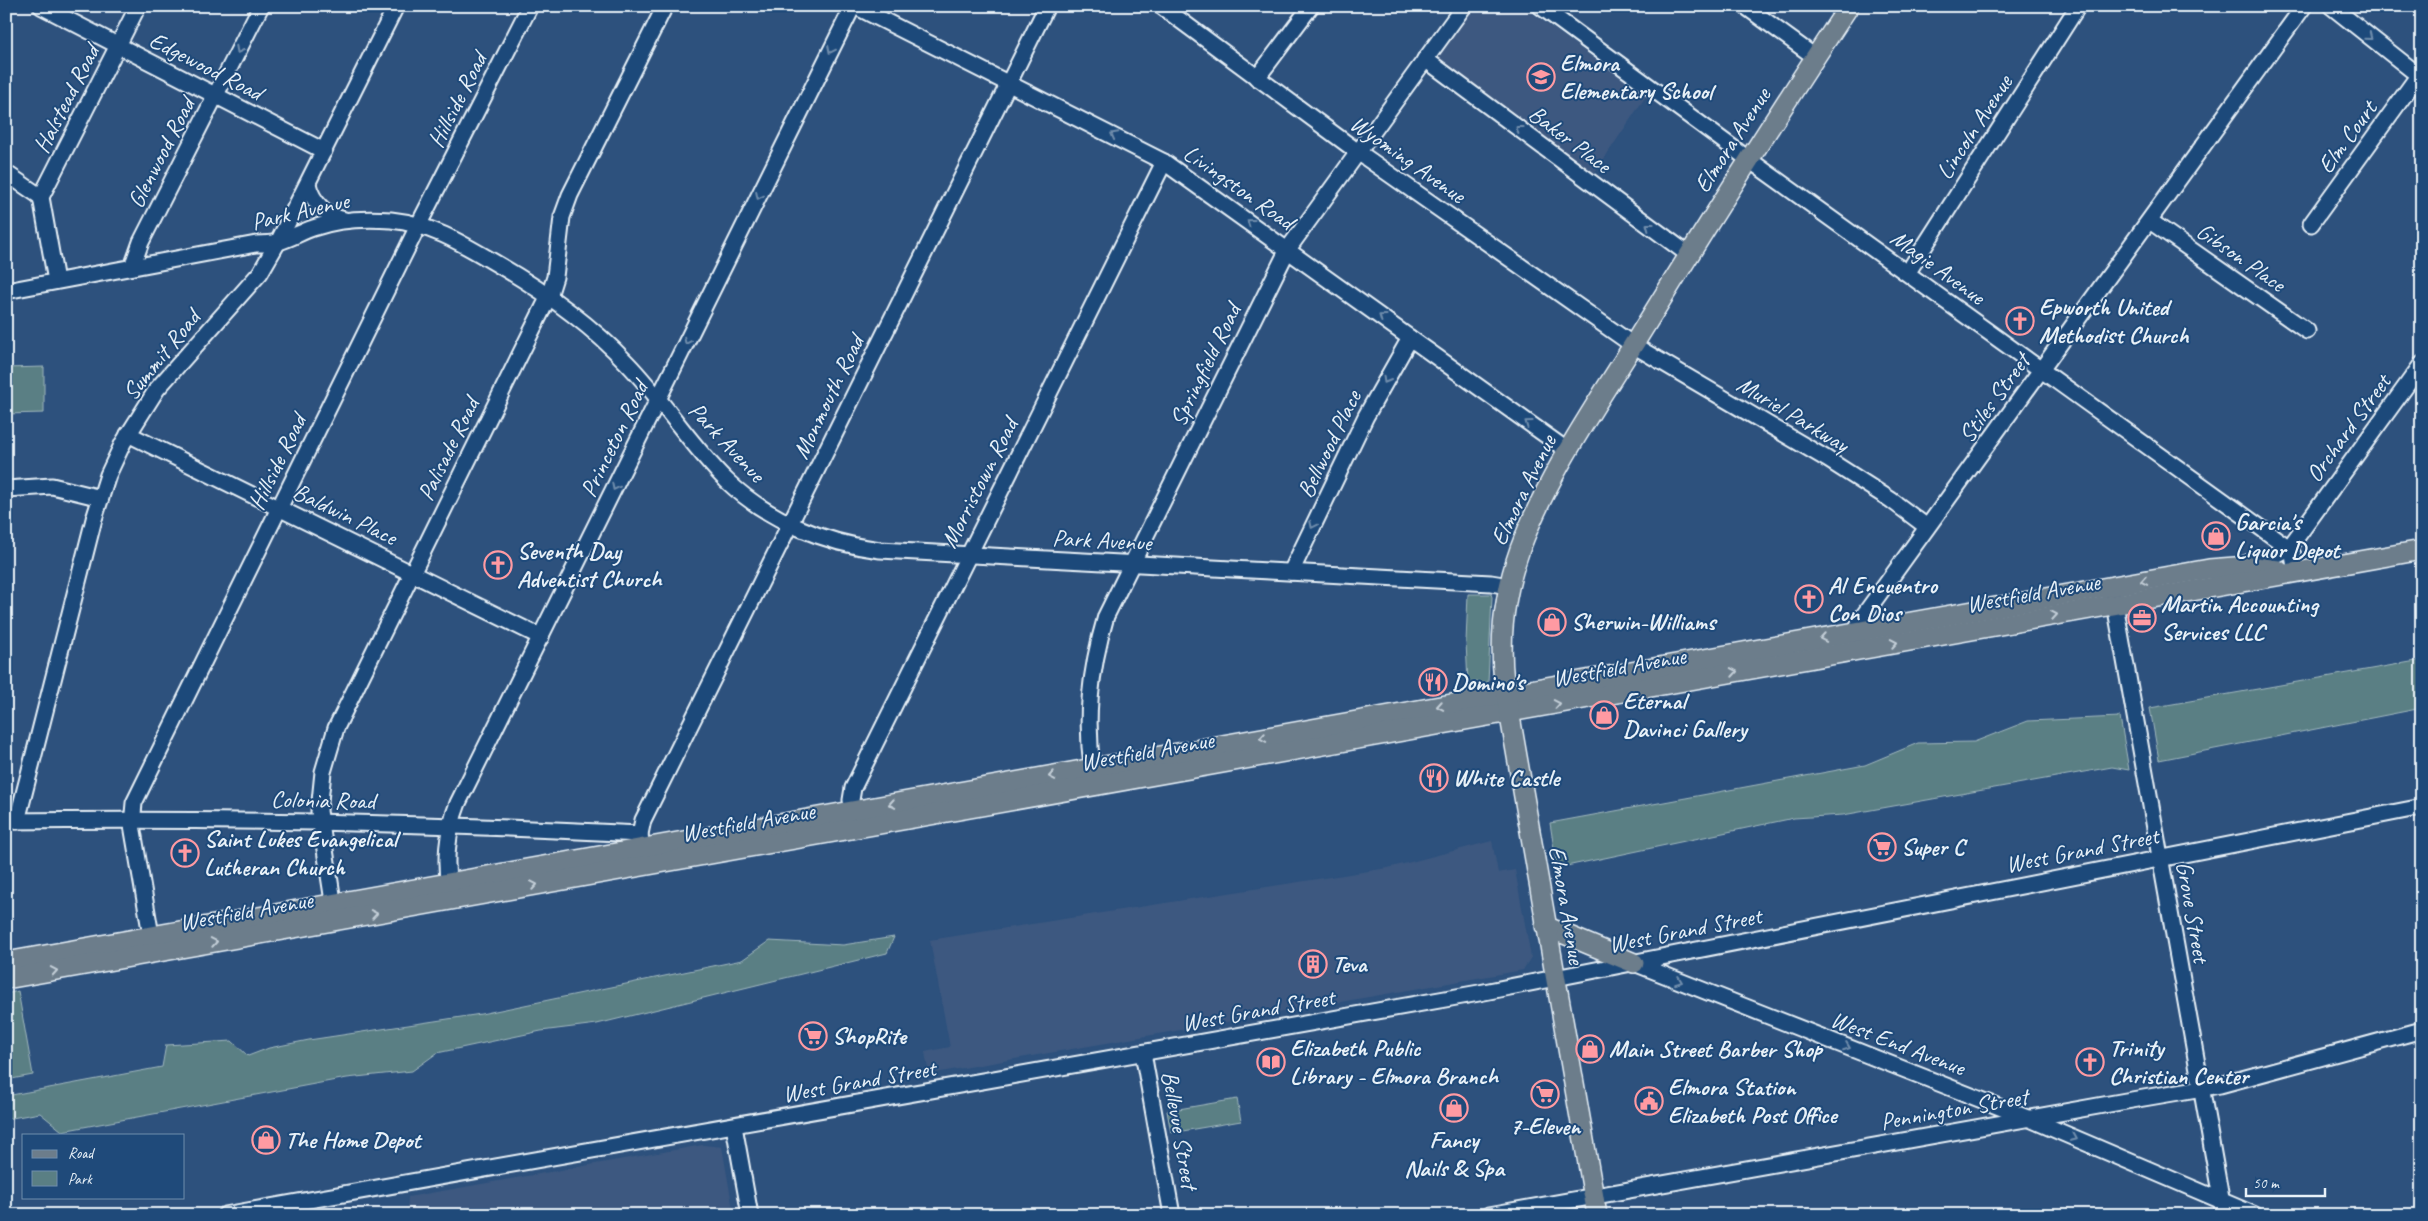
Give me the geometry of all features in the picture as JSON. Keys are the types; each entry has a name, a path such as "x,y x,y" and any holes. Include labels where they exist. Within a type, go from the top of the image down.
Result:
{"main road":[{"name":"Elmora Avenue","path":"1597,1215 1507,704 1502,643 1509,586 1532,520 1568,451 1748,159 1849,6"},
{"name":"Westfield Avenue","path":"6,962 153,944 450,891 642,849 854,819 2114,595 2296,573 2422,550"},
{"name":"Westfield Avenue","path":"2114,595 2209,570 2248,566 2296,573"},
{"path":"1545,926 1634,963"},
{"name":"Westfield Avenue","path":"6,979 153,944"}],"street":[{"name":"Edgewood Road","path":"41,6 324,151"},
{"name":"Halstead Road","path":"41,197 138,6"},
{"name":"Glenwood Road","path":"132,267 141,242 261,6"},
{"name":"Summit Road","path":"12,821 108,475 128,434 157,389 260,272 308,184 396,6"},
{"name":"Hillside Road","path":"153,944 131,820 136,796 419,224 530,6"},
{"name":"Palisade Road","path":"335,912 320,822 321,782 334,734 345,707 549,296 555,277 562,216 570,195 665,6"},
{"name":"Livingston Road","path":"854,6 1097,126 1164,162 1568,451"},
{"name":"Princeton Road","path":"450,891 446,864 451,825 458,803 854,6"},
{"name":"Monmouth Road","path":"642,849 643,820 1047,6"},
{"name":"Wyoming Avenue","path":"1161,6 1358,152 1633,345"},
{"path":"1257,78 1310,6"},
{"name":"Springfield Road","path":"1094,777 1088,716 1096,653 1106,616 1288,249 1464,6"},
{"name":"Magie Avenue","path":"1540,6 1748,159 1908,272 2042,371 2289,548"},
{"path":"1745,6 1815,57"},
{"name":"Lincoln Avenue","path":"1908,272 2078,6"},
{"name":"Stiles Street","path":"1858,641 1861,619 2304,6"},
{"path":"2331,6 2420,77"},
{"name":"Baker Place","path":"1425,59 1689,255"},
{"name":"Elm Court","path":"2311,224 2420,77"},
{"name":"Morristown Road","path":"854,819 851,795 853,788 1164,162"},
{"path":"6,173 41,197 56,282"},
{"path":"308,184 312,196 324,211 332,216 349,220"},
{"name":"Park Avenue","path":"6,291 256,244 278,242 315,227 349,220 373,219 419,224 465,245 549,296 613,349 735,488 790,524 814,534 853,546 880,550 1492,583 1509,586"},
{"name":"Gibson Place","path":"2150,221 2307,331"},
{"name":"Bellwood Place","path":"1291,572 1366,416 1410,338"},
{"name":"Muriel Parkway","path":"1633,345 1827,459 1927,527"},
{"name":"Orchard Street","path":"2209,570 2272,557 2289,548 2422,364"},
{"name":"Baldwin Place","path":"128,434 280,507 541,637"},
{"path":"6,489 52,486 101,498"},
{"path":"2289,548 2293,555 2296,573"},
{"name":"Grove Street","path":"2114,595 2223,1208"},
{"name":"West Grand Street","path":"225,1215 276,1210 1555,978 2160,857 2422,807"},
{"name":"Colonia Road","path":"12,821 131,820 451,825 642,849"},
{"name":"West End Avenue","path":"1634,963 2030,1119 2223,1208 2256,1215"},
{"name":"Pennington Street","path":"1489,1215 2202,1089 2422,1030"},
{"name":"Bellevue Street","path":"1143,1053 1172,1215"},
{"path":"734,1126 750,1215"}],"shaded area":[{"name":"Elmora Elementary School","path":"1472,6 1522,6 1646,96 1593,175 1437,58"},
{"path":"1492,841 1498,873 1515,870 1531,957 1523,970 929,1074 925,1052 950,1047 930,940 1388,868"},
{"path":"703,1145 722,1147 734,1215 407,1215 408,1197"}],"green space":[{"path":"44,367 44,413 6,414 6,368"},
{"path":"1468,594 1491,594 1492,597 1488,683 1482,684 1477,681 1468,684 1466,642"},
{"path":"2422,660 2422,708 2159,760 2150,708"},
{"path":"2120,717 2129,770 2112,767 1843,815 1794,818 1557,868 1550,823 1865,765 1918,743 1974,742 2028,721"},
{"path":"894,937 887,953 597,1024 541,1031 437,1053 412,1071 347,1078 62,1131 40,1113 6,1119 6,1096 162,1067 166,1045 232,1041 248,1056 269,1048 309,1040 481,1014 742,960 769,941 843,945"},
{"path":"18,991 33,1075 6,1080 6,994"},
{"path":"1237,1099 1241,1121 1171,1133 1167,1111"}],"place":[{"name":"Elmora Elementary School","path":"1541,77"},
{"name":"Epworth United Methodist Church","path":"2020,321"},
{"name":"Garcia's Liquor Depot","path":"2216,536"},
{"name":"Seventh Day Adventist Church","path":"498,565"},
{"name":"Al Encuentro Con Dios","path":"1809,599"},
{"name":"Martin Accounting Services LLC","path":"2142,618"},
{"name":"Sherwin-Williams","path":"1552,622"},
{"name":"Domino's","path":"1433,682"},
{"name":"Eternal Davinci Gallery","path":"1604,715"},
{"name":"White Castle","path":"1434,778"},
{"name":"Super C","path":"1882,847"},
{"name":"Saint Lukes Evangelical Lutheran Church","path":"185,853"},
{"name":"Teva","path":"1313,964"},
{"name":"ShopRite","path":"813,1036"},
{"name":"Main Street Barber Shop","path":"1590,1049"},
{"name":"Elizabeth Public Library - Elmora Branch","path":"1271,1062"},
{"name":"Trinity Christian Center","path":"2090,1062"},
{"name":"7-Eleven","path":"1545,1094"},
{"name":"Elmora Station Elizabeth Post Office","path":"1649,1101"},
{"name":"Fancy Nails & Spa","path":"1454,1108"},
{"name":"The Home Depot","path":"266,1140"}]}
